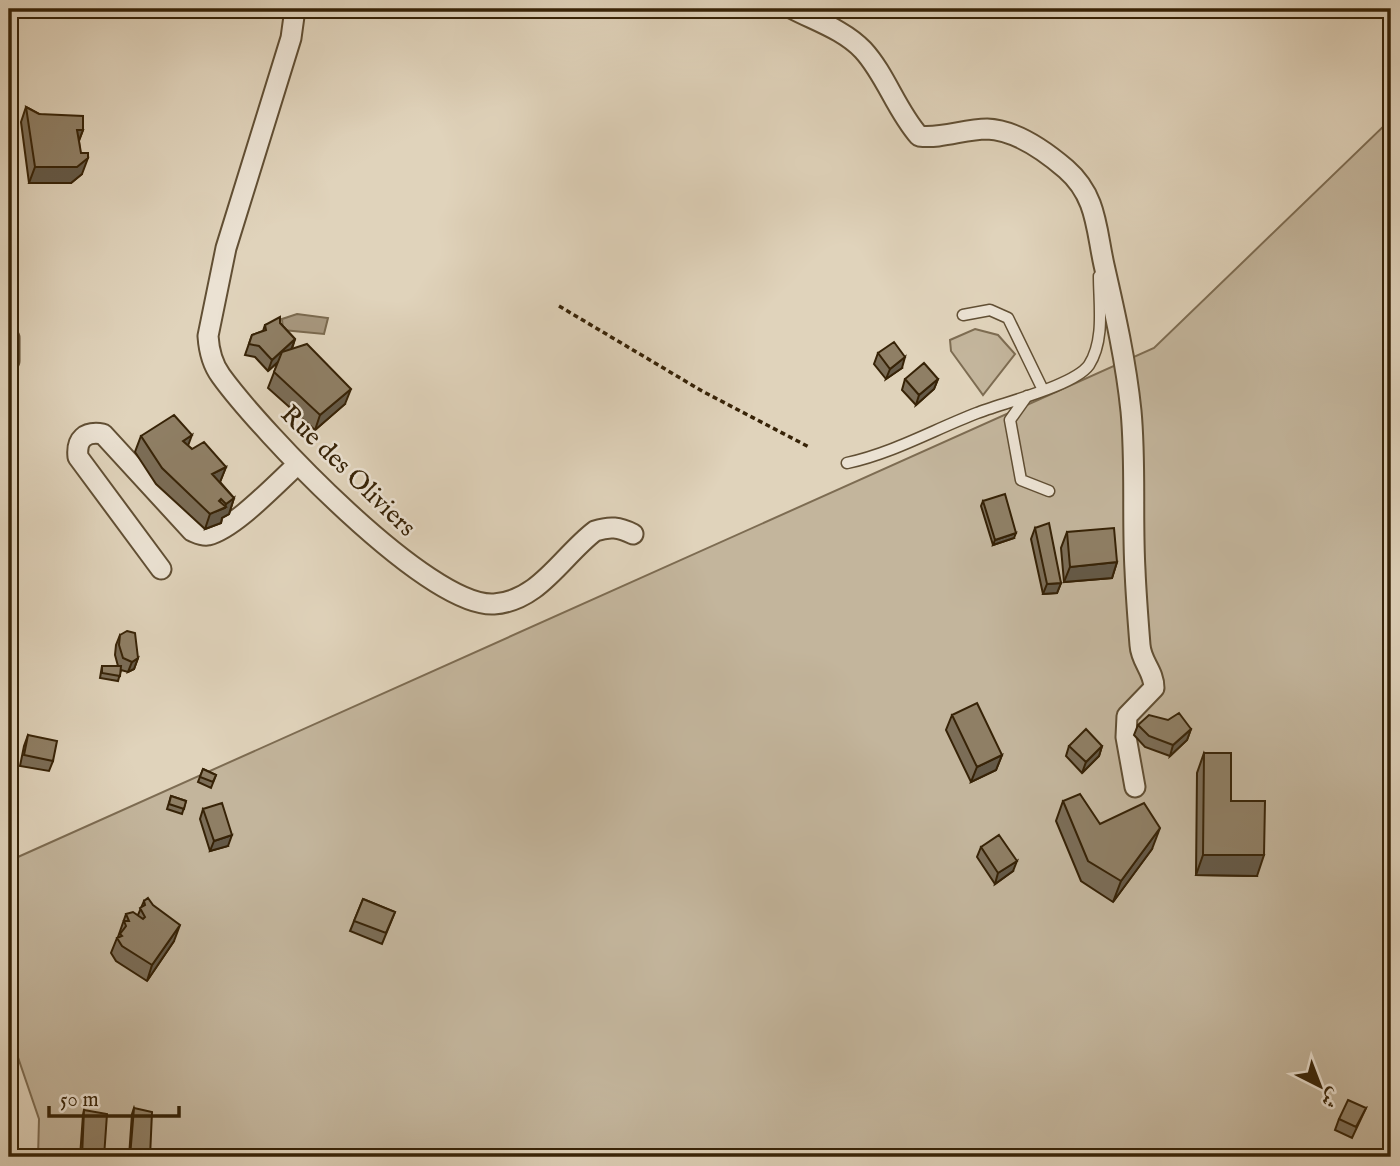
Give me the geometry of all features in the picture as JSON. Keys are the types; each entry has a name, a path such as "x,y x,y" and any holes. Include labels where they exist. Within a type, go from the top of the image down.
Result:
{"street":[{"name":"Rue des Oliviers","path":"295,9 291,38 226,248 208,336 209,351 220,375 298,464 409,564 438,585 472,602 492,604 512,601 530,593 595,531 607,527 621,528 633,534"},
{"path":"793,9 829,26 862,49 904,118 919,136 933,138 987,129 1009,132 1067,170 1085,190 1097,216 1099,245 1120,333 1131,411 1135,474 1134,569 1140,657 1154,677 1154,688 1127,716 1126,737 1135,787"},
{"path":"9,338 9,361"},
{"path":"161,569 78,457 77,446 82,437 92,432 103,435 192,531 201,535 209,535 243,514 298,464"}],"lane":[{"path":"847,463 873,457 978,412 1043,390 1087,368 1094,355 1099,334 1099,245"},
{"path":"963,315 990,310 1008,318 1043,390"},
{"path":"1027,396 1010,420 1021,480 1049,491"}],"path":[{"path":"559,306 702,391 809,447"}],"shaded area":[{"path":"1391,119 1391,1157 38,1157 39,1119 9,1031 9,861 1154,348"},
{"path":"297,314 328,318 324,334 283,330 282,319"},
{"path":"975,329 998,335 1015,354 983,395 951,351 950,340"}],"building":[{"path":"26,107 39,114 83,116 83,130 77,130 81,153 88,153 88,158 77,167 35,167"},
{"path":"280,317 280,323 295,339 272,360 259,346 249,344 252,335 266,330 265,325"},
{"path":"894,342 905,357 890,369 878,353"},
{"path":"307,344 351,389 320,415 274,372 282,352"},
{"path":"924,363 938,379 919,395 905,379"},
{"path":"174,415 192,435 183,441 192,449 204,442 226,467 212,474 234,498 226,504 221,499 219,501 226,507 210,514 162,468 141,436"},
{"path":"1005,494 1016,533 995,540 983,501"},
{"path":"1049,523 1061,583 1047,584 1035,528"},
{"path":"1114,528 1117,562 1070,567 1067,532"},
{"path":"127,631 135,633 138,658 132,662 123,658 119,645 120,635"},
{"path":"102,666 121,666 120,676 102,673"},
{"path":"977,703 1002,755 977,767 952,715"},
{"path":"1179,713 1191,729 1173,745 1149,736 1138,725 1149,715 1168,720"},
{"path":"1086,729 1102,746 1086,762 1069,746"},
{"path":"28,735 57,741 53,761 24,755"},
{"path":"1204,753 1231,753 1231,801 1265,801 1264,855 1203,855"},
{"path":"203,769 216,775 213,782 200,777"},
{"path":"1080,794 1100,824 1144,803 1160,828 1121,881 1088,861 1063,801"},
{"path":"171,796 186,801 184,809 169,804"},
{"path":"222,803 232,835 214,841 203,809"},
{"path":"999,835 1017,861 998,873 981,847"},
{"path":"148,898 153,905 180,925 152,965 122,946 117,938 122,936 120,934 126,926 124,921 129,921 126,914 133,912 143,919 145,917 140,908"},
{"path":"363,899 395,912 386,933 354,921"},
{"path":"1348,1100 1366,1108 1356,1127 1339,1119"},
{"path":"134,1108 152,1112 150,1157 130,1157"},
{"path":"84,1110 107,1114 104,1157 82,1157"}]}
